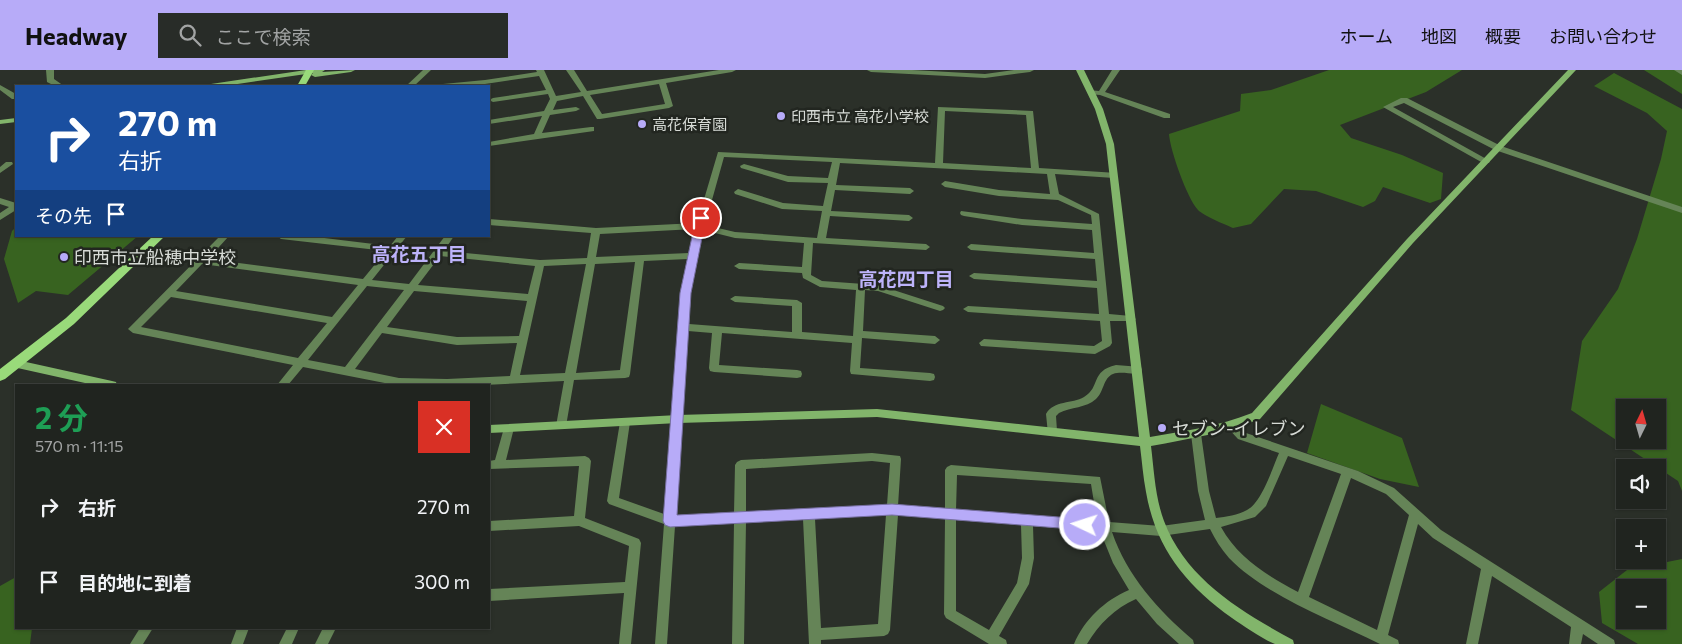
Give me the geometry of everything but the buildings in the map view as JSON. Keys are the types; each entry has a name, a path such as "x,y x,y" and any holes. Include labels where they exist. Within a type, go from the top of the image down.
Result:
{"main road":[{"path":"302,85 308,73"},
{"path":"0,376 78,314 159,237"}],"street":[{"path":"50,70 50,80 58,85"},
{"path":"247,85 321,70"},
{"path":"219,85 308,73 351,70"},
{"path":"411,85 427,70"},
{"path":"570,70 600,117 669,106 662,82"},
{"path":"493,100 584,93 732,70"},
{"path":"871,70 984,76 1030,70"},
{"path":"1080,70 1100,109 1110,144 1154,506 1161,531 1179,563 1210,596 1248,622 1288,644"},
{"path":"1101,93 1116,70"},
{"path":"490,429 678,419 877,413 1146,442 1231,426 1256,416 1410,241 1572,70"},
{"path":"1678,70 1682,73"},
{"path":"454,85 485,82 541,71 552,95 548,113 537,136"},
{"path":"0,87 15,96"},
{"path":"1092,92 1101,93 1167,116"},
{"path":"1486,161 1387,107 1404,100 1498,148 1682,210"},
{"path":"490,122 576,109"},
{"path":"939,166 941,109 1030,113 1035,171"},
{"path":"0,117 15,115"},
{"path":"0,122 15,120"},
{"path":"490,144 591,128"},
{"path":"660,644 686,293 699,226 721,154 1114,175"},
{"path":"821,241 836,160"},
{"path":"0,171 9,164"},
{"path":"744,166 788,179 910,192"},
{"path":"1051,172 1055,197"},
{"path":"945,184 999,193 1060,197 1095,214 1107,343 1095,350 984,343"},
{"path":"738,192 782,206 909,218"},
{"path":"0,201 15,206"},
{"path":"0,217 15,207"},
{"path":"964,212 1022,222 1096,227"},
{"path":"490,222 596,231 699,226 735,235 926,247"},
{"path":"561,426 596,231"},
{"path":"224,237 133,329 347,372 414,383 625,374 640,258"},
{"path":"290,237 393,249"},
{"path":"283,384 403,237"},
{"path":"347,372 449,237"},
{"path":"809,240 806,276 820,284 878,288 940,308"},
{"path":"971,248 1098,256"},
{"path":"438,253 540,262 692,256"},
{"path":"201,261 365,283 532,298"},
{"path":"514,379 540,262"},
{"path":"739,266 806,270"},
{"path":"974,276 1101,284"},
{"path":"861,287 855,372 930,377"},
{"path":"169,293 334,321"},
{"path":"736,299 797,303 798,335"},
{"path":"968,309 1131,319"},
{"path":"683,327 798,335 935,340"},
{"path":"380,329 457,341 523,339"},
{"path":"717,330 714,368 797,374"},
{"path":"17,364 107,384"},
{"path":"1052,431 1052,414 1055,410 1066,405 1082,403 1095,395 1101,377 1109,371 1117,369 1137,370"},
{"path":"625,422 613,501 670,521 892,510 1161,531 1238,520 1258,508 1285,451"},
{"path":"1231,426 1242,436 1347,472 1390,491 1437,534 1609,644"},
{"path":"509,428 494,465 585,461 579,521"},
{"path":"1196,434 1204,490 1213,524 1227,546 1253,571 1278,587 1387,641 1415,514"},
{"path":"738,644 741,465 872,457 896,459 884,630 815,639 809,514"},
{"path":"1027,520 1028,558 1022,584 996,641 950,614 951,470 1096,480 1104,526 1118,559 1138,592 1176,640 1188,644"},
{"path":"1302,599 1347,472"},
{"path":"490,526 579,521 635,543 625,644"},
{"path":"1472,644 1488,566"},
{"path":"490,595 630,587"},
{"path":"1080,644 1086,632 1108,609 1138,592"},
{"path":"1575,644 1578,625"},
{"path":"136,644 146,629"},
{"path":"237,644 243,629"},
{"path":"285,644 292,629"},
{"path":"321,644 329,629"}],"green space":[{"path":"1329,70 1462,70 1426,92 1340,125 1351,138 1402,155 1443,173 1441,199 1430,203 1383,187 1375,201 1363,207 1316,191 1284,189 1251,224 1233,228 1198,210 1180,174 1172,151 1169,134 1240,111 1241,94 1271,90"},
{"path":"1644,70 1682,70 1682,94"},
{"path":"1614,73 1682,109 1682,491 1678,481 1666,473 1666,459 1645,459 1630,449 1666,449 1666,399 1616,399 1616,440 1571,410 1582,341 1618,289 1637,239 1661,159 1667,131 1647,113 1594,86"},
{"path":"15,228 15,237 137,237 68,295 36,291 18,303 4,259 12,231"},
{"path":"1321,404 1402,438 1419,487 1380,479 1307,453"},
{"path":"1682,559 1682,644 1638,644 1602,623 1599,592 1627,570 1666,569 1666,562"},
{"path":"15,578 15,629 32,629 30,644 0,644 0,586"}],"place":[{"name":"印西市立 高花小学校","path":"781,116"},
{"name":"高花保育園","path":"642,124"},
{"name":"印西市立船穂中学校","path":"64,257"},
{"name":"セブン-イレブン","path":"1162,428"}],"district":[{"name":"高花五丁目","path":"419,253"},
{"name":"高花四丁目","path":"906,278"}],"route":[{"path":"701,218 688,275 686,293 670,521 892,510 1085,525"}]}
